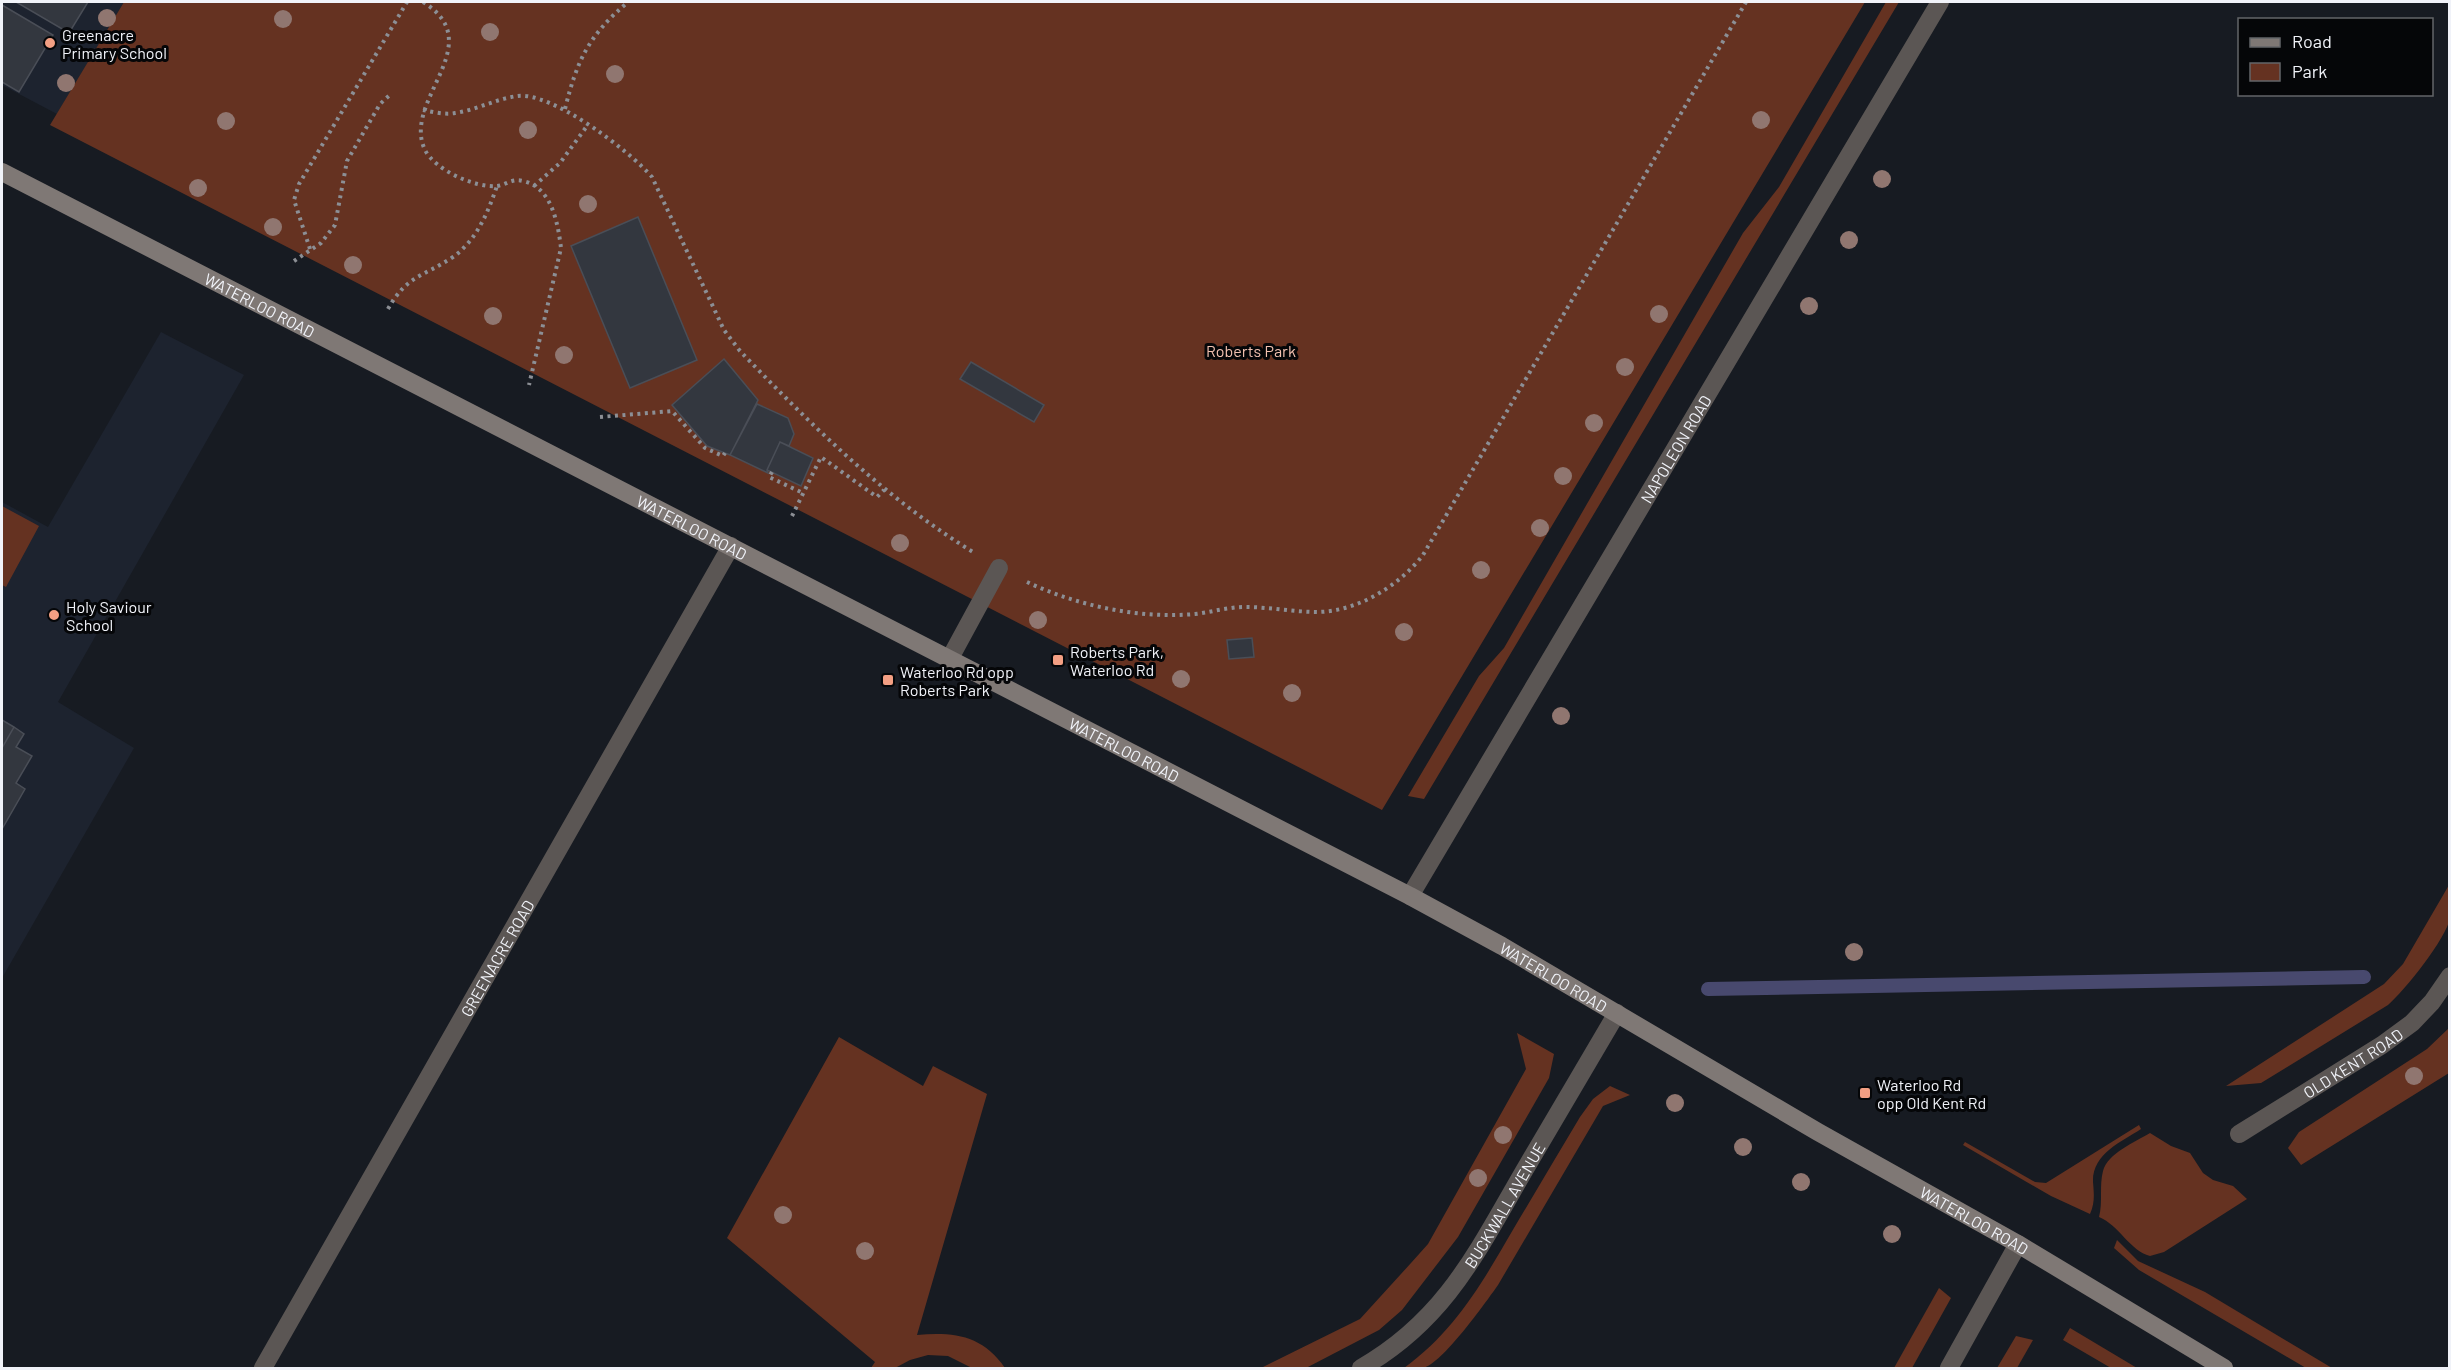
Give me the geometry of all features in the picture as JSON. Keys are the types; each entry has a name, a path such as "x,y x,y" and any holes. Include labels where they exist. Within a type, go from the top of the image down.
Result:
{"main road":[{"name":"WATERLOO ROAD","path":"2,172 1410,896 1617,1013 1818,1132 2018,1244 2224,1368"}],"street":[{"name":"NAPOLEON ROAD","path":"1410,896 1940,2"},
{"name":"GREENACRE ROAD","path":"263,1368 731,546"},
{"path":"949,660 999,568"},
{"name":"OLD KENT ROAD","path":"2239,1134 2382,1045 2412,1023 2432,1002 2450,976"},
{"name":"BUCKWALL AVENUE","path":"1361,1368 1397,1346 1422,1325 1460,1278 1617,1013"},
{"path":"1949,1368 2018,1244"}],"path":[{"path":"310,249 294,200 299,184 407,2"},
{"path":"423,2 441,16 447,30 448,45 445,65 423,110 421,129 424,148 430,159 440,168 463,179 497,186 510,180 524,181 545,196 553,209 561,248 529,385"},
{"path":"565,109 574,71 586,46 603,24 628,2"},
{"path":"423,110 454,114 516,96 531,95 565,109 640,163 652,177 723,330 740,351 884,490 929,525 999,568 1039,588 1090,605 1174,615 1245,607 1334,611 1391,587 1410,572 1423,555 1746,2"},
{"path":"294,261 321,243 335,225 347,161 380,104 392,93"},
{"path":"534,186 560,164 588,126"},
{"path":"388,309 398,290 455,255 469,242 480,227 497,186"},
{"path":"600,417 672,411 705,448 723,456 725,453"},
{"path":"792,516 821,457 877,498 884,490"},
{"path":"772,472 770,477 803,493"}],"shaded area":[{"name":"Greenacre Primary School","path":"2,2 124,2 57,114 2,85"},
{"name":"Holy Saviour School","path":"161,332 244,375 58,702 134,748 2,978 2,502 48,527"}],"green space":[{"name":"Roberts Park","path":"124,2 1865,2 1382,810 50,125"},
{"path":"1886,2 1899,2 1424,799 1408,796 1479,676 1504,648 1743,233 1779,187"},
{"path":"2,506 39,526 6,587 2,585"},
{"path":"2449,885 2450,918 2447,927 2424,964 2388,1005 2261,1083 2226,1086 2384,984 2403,964"},
{"path":"2449,1028 2449,1073 2301,1165 2288,1148 2299,1132 2427,1049"},
{"path":"1517,1033 1554,1054 1549,1078 1458,1237 1402,1310 1379,1330 1306,1368 1261,1368 1360,1319 1428,1244 1526,1069"},
{"path":"839,1037 923,1086 933,1066 987,1094 917,1335 955,1335 977,1342 987,1348 1005,1368 972,1368 948,1356 928,1355 910,1360 895,1368 871,1368 875,1362 727,1238"},
{"path":"1610,1086 1630,1095 1603,1106 1484,1305 1452,1344 1431,1364 1418,1369 1404,1368 1439,1338 1453,1322 1491,1268 1580,1117 1593,1099"},
{"path":"2139,1125 2141,1129 2109,1150 2097,1164 2094,1172 2094,1194 2090,1214 2051,1196 1963,1145 1965,1142 2035,1182 2046,1183"},
{"path":"2150,1133 2171,1146 2190,1153 2203,1173 2213,1180 2233,1186 2247,1199 2164,1252 2150,1256 2136,1249 2113,1226 2099,1217 2102,1177 2106,1165 2116,1153"},
{"path":"2117,1240 2138,1261 2205,1292 2332,1368 2306,1368 2139,1270 2114,1248"},
{"path":"1939,1288 1951,1298 1912,1368 1894,1368"},
{"path":"2070,1328 2137,1368 2111,1368 2063,1340"},
{"path":"2016,1336 2033,1340 2017,1368 1997,1368"}],"building":[{"path":"16,2 88,2 69,33"},
{"path":"2,5 53,35 19,92 2,82"},
{"path":"638,217 697,360 630,388 571,246"},
{"path":"724,359 758,400 730,455 707,446 672,405"},
{"path":"971,362 1044,405 1034,422 960,379"},
{"path":"757,404 788,418 794,434 789,446 780,442 767,470 768,473 730,455"},
{"path":"780,442 813,458 801,486 767,470"},
{"path":"1252,638 1254,657 1229,659 1227,640"},
{"path":"2,720 14,727 2,748"},
{"path":"14,727 24,734 16,747 32,756 16,783 25,789 2,829 2,748"}],"waterway":[{"path":"1708,989 2364,977"}],"place":[{"name":"Greenacre Primary School","path":"50,43"},
{"name":"Holy Saviour School","path":"54,615"},
{"name":"Roberts Park, Waterloo Rd","path":"1058,660"},
{"name":"Waterloo Rd opp Roberts Park","path":"888,680"},
{"name":"Waterloo Rd opp Old Kent Rd","path":"1865,1093"}]}
